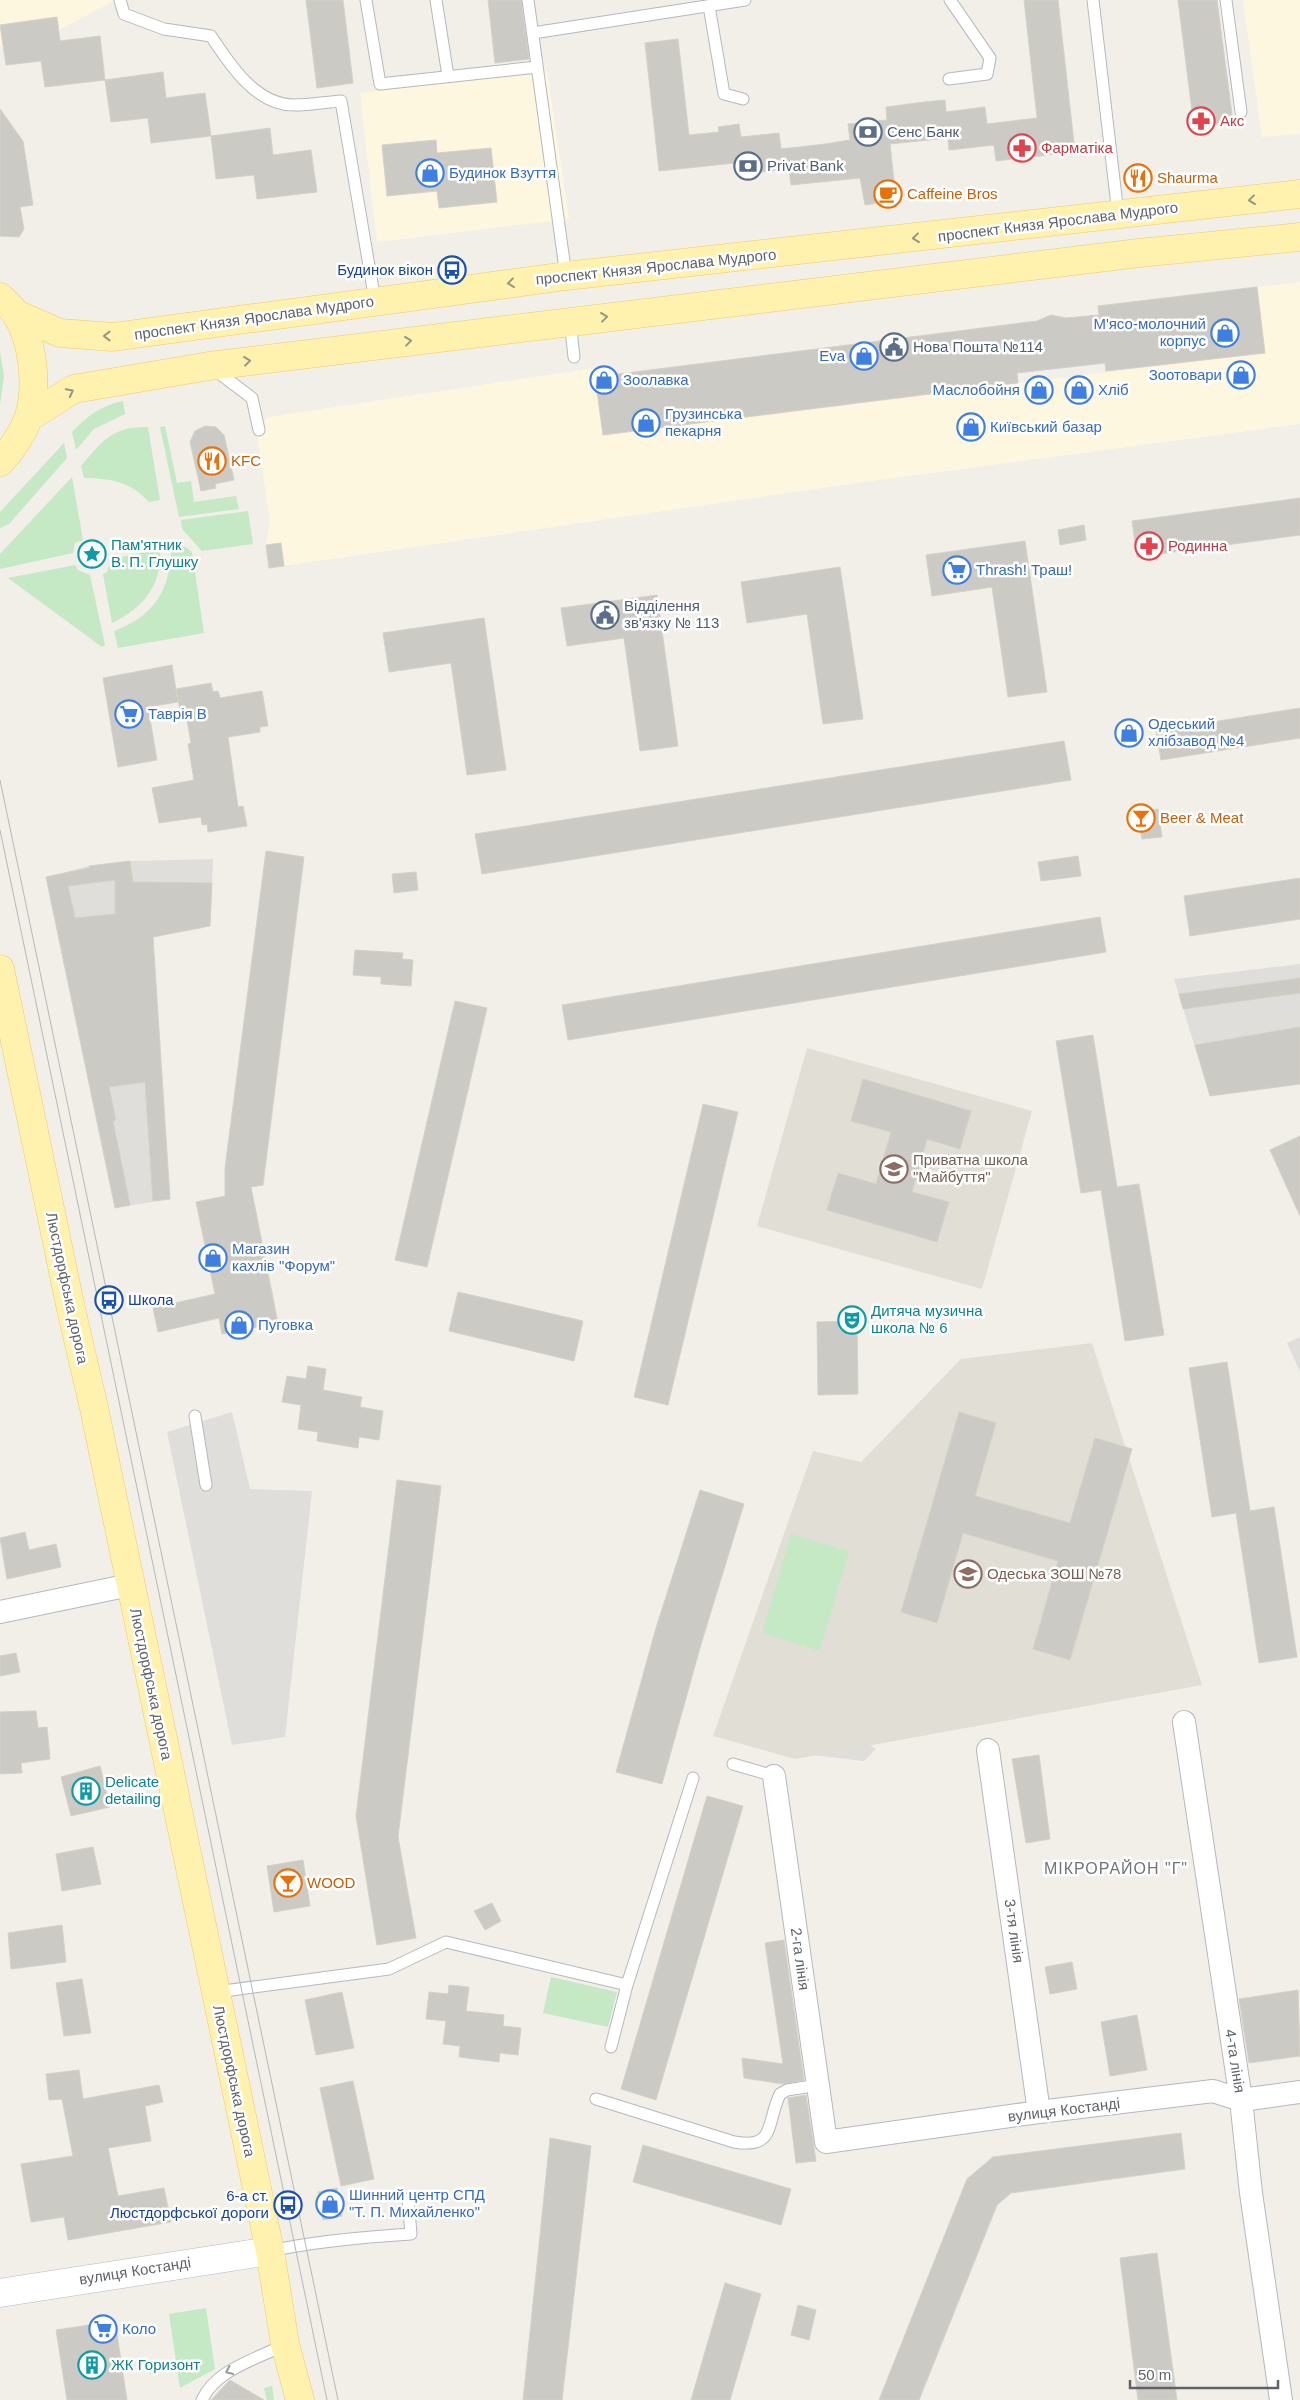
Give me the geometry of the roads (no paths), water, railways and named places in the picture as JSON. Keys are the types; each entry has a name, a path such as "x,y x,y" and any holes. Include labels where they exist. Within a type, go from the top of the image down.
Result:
{"main road":[{"name":"проспект Князя Ярослава Мудрого","path":"8,306 60,333 107,337 566,276 1118,216 1300,194"},
{"path":"28,417 74,389 209,366 1119,256 1300,237"},
{"path":"0,462 28,417 33,399 31,357 26,337 8,306"},
{"name":"Люстдорфська дорога","path":"0,969 216,1992 270,2252 286,2344 300,2400"}],"street":[{"path":"0,1612 130,1585"},
{"name":"4-та лінія","path":"1184,1722 1241,2100 1251,2193 1281,2400"},
{"name":"3-тя лінія","path":"988,1750 1039,2112"},
{"name":"2-га лінія","path":"774,1776 826,2142"},
{"name":"вулиця Костанді","path":"826,2142 1039,2112 1213,2091 1241,2100 1300,2092"},
{"name":"вулиця Костанді","path":"0,2293 270,2252"}],"lane":[{"path":"120,0 124,14 164,29 211,36 230,65 262,96 293,105 341,101 375,301"},
{"path":"366,0 380,84 537,67"},
{"path":"436,0 448,76"},
{"path":"528,0 566,276"},
{"path":"533,33 745,0"},
{"path":"949,79 987,74 990,58 950,0"},
{"path":"1093,0 1118,216"},
{"path":"1226,0 1241,112"},
{"path":"709,6 724,94 743,99"},
{"path":"570,321 574,357"},
{"path":"209,366 252,398 259,430"},
{"path":"195,1416 206,1485"},
{"path":"733,1764 774,1776"},
{"path":"611,2047 627,1986 694,1778"},
{"path":"216,1992 389,1969 446,1942 627,1986"},
{"path":"596,2099 734,2142 752,2145 762,2140 768,2129 780,2094 787,2090 818,2085"},
{"path":"270,2252 296,2246 365,2236 411,2234 408,2199"},
{"path":"202,2400 206,2390 222,2375 286,2344"}],"tram line":[{"path":"0,780 338,2400"},
{"path":"0,830 327,2400"}],"place":[{"name":"Акс","path":"1201,121"},
{"name":"Сенс Банк","path":"868,132"},
{"name":"Фарматіка","path":"1022,148"},
{"name":"Privat Bank","path":"748,166"},
{"name":"Будинок Взуття","path":"430,173"},
{"name":"Shaurma","path":"1138,178"},
{"name":"Caffeine Bros","path":"888,194"},
{"name":"Будинок вікон","path":"452,270"},
{"name":"М'ясо-молочний корпус","path":"1225,333"},
{"name":"Нова Пошта №114","path":"894,347"},
{"name":"Eva","path":"864,356"},
{"name":"Зоотовари","path":"1241,375"},
{"name":"Зоолавка","path":"604,380"},
{"name":"Маслобойня","path":"1039,390"},
{"name":"Хліб","path":"1079,390"},
{"name":"Грузинська пекарня","path":"646,423"},
{"name":"Київський базар","path":"971,427"},
{"name":"KFC","path":"212,461"},
{"name":"Родинна","path":"1149,546"},
{"name":"Пам'ятник В. П. Глушку","path":"92,554"},
{"name":"Thrash! Траш!","path":"957,570"},
{"name":"Відділення зв'язку № 113","path":"605,615"},
{"name":"Таврія В","path":"129,714"},
{"name":"Одеський хлібзавод №4","path":"1129,733"},
{"name":"Beer & Meat","path":"1141,818"},
{"name":"Приватна школа \"Майбуття\"","path":"894,1169"},
{"name":"Магазин кахлів \"Форум\"","path":"213,1258"},
{"name":"Школа","path":"109,1300"},
{"name":"Дитяча музична школа № 6","path":"852,1320"},
{"name":"Пуговка","path":"239,1325"},
{"name":"Одеська ЗОШ №78","path":"968,1574"},
{"name":"Delicate detailing","path":"86,1791"},
{"name":"WOOD","path":"288,1883"},
{"name":"Шинний центр СПД \"Т. П. Михайленко\"","path":"330,2204"},
{"name":"6-а ст. Люстдорфської дороги","path":"288,2205"},
{"name":"Коло","path":"103,2329"},
{"name":"ЖК Горизонт","path":"92,2365"}],"district":[{"name":"МІКРОРАЙОН \"Г\"","path":"1116,1868"}]}
